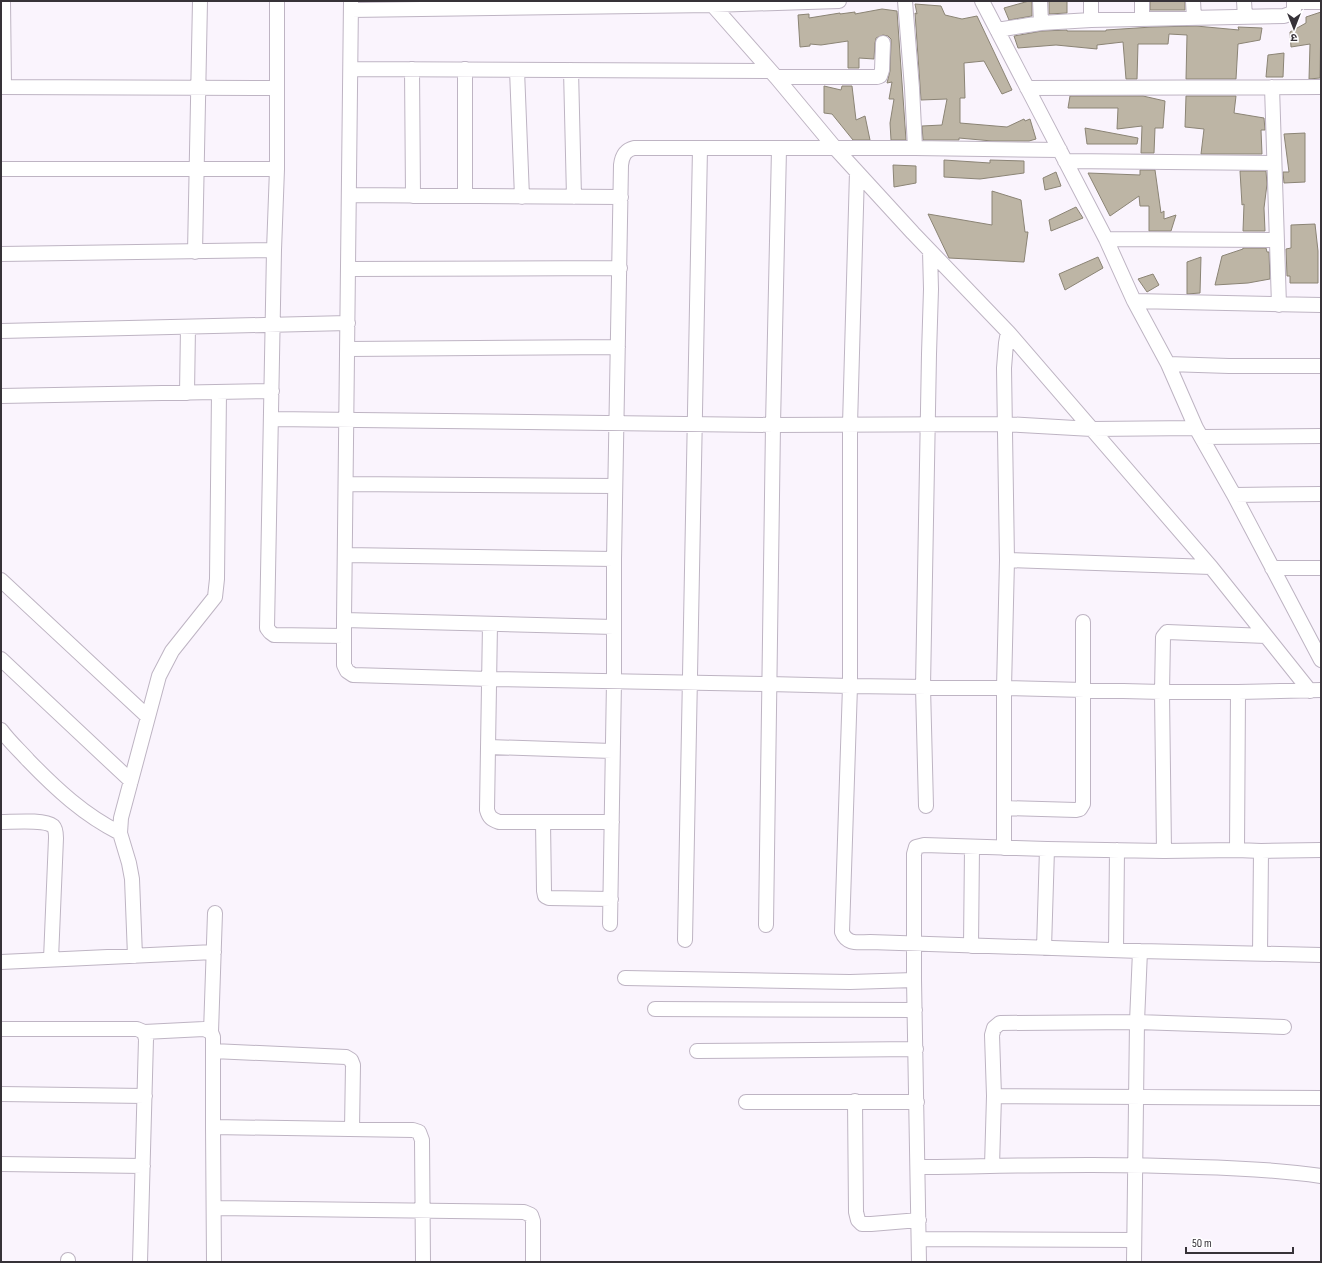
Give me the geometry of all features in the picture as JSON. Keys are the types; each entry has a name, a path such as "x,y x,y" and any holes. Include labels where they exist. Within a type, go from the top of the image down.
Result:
{"street":[{"path":"3,1 2,87 278,88"},
{"path":"195,252 200,1"},
{"path":"278,1 278,169 274,250 268,628 274,635 344,636"},
{"path":"839,1 351,5 348,419 344,620 344,665 347,671 353,675 614,682 691,682 1162,692 1316,690"},
{"path":"905,1 912,88 914,148"},
{"path":"982,1 1106,239 1134,301 1168,364 1199,433 1234,495 1272,568 1315,639 1321,660"},
{"path":"1040,1 1041,23"},
{"path":"1091,1 1091,20"},
{"path":"1142,1 1142,19"},
{"path":"1193,1 1194,18"},
{"path":"1244,1 1245,17"},
{"path":"997,30 1041,23 1091,20 1289,15 1294,10 1294,1 1321,2"},
{"path":"711,3 836,149 930,251 1008,332 1211,567 1266,636 1316,690"},
{"path":"351,69 571,70 877,77 880,76 882,70 883,43"},
{"path":"412,69 413,196"},
{"path":"465,69 465,196"},
{"path":"518,70 522,196"},
{"path":"571,70 574,197"},
{"path":"1272,87 1279,306"},
{"path":"1027,88 1321,87"},
{"path":"685,940 700,148"},
{"path":"610,924 614,682 615,486 621,197 622,158 628,149 914,148 1062,156 1274,163"},
{"path":"766,925 773,425 779,149"},
{"path":"1,169 278,169"},
{"path":"857,172 850,425 850,686 842,932 844,939 850,942 1321,955"},
{"path":"350,195 621,197"},
{"path":"1106,239 1277,240"},
{"path":"1,254 274,250"},
{"path":"926,806 923,687 931,289 930,251"},
{"path":"349,269 620,268"},
{"path":"1134,301 1321,306"},
{"path":"1,331 348,323"},
{"path":"187,393 188,326"},
{"path":"1004,848 1004,688 1007,560 1004,368 1008,332"},
{"path":"348,349 618,347"},
{"path":"1168,364 1229,366 1321,366"},
{"path":"1,396 272,391"},
{"path":"135,956 132,878 120,833 121,818 159,676 172,651 215,597 217,579 219,392"},
{"path":"272,419 773,425 1005,424 1092,429 1321,436"},
{"path":"346,484 615,486"},
{"path":"1234,495 1321,494"},
{"path":"345,555 614,559"},
{"path":"1007,560 1211,567"},
{"path":"1272,568 1321,568"},
{"path":"1,580 148,717"},
{"path":"344,620 614,627"},
{"path":"1004,808 1076,810 1080,809 1083,804 1082,622"},
{"path":"490,624 487,810 489,816 492,820 499,822 612,822"},
{"path":"1164,851 1162,637 1167,632 1266,636"},
{"path":"1,659 131,781"},
{"path":"1237,850 1238,692"},
{"path":"1,730 53,786 86,814 120,833"},
{"path":"488,747 612,751"},
{"path":"1,822 44,822 52,826 55,830 56,838 51,960"},
{"path":"543,822 545,896 549,898 611,899"},
{"path":"919,1262 914,980 914,854 916,848 924,845 1164,851 1321,850"},
{"path":"972,846 972,946"},
{"path":"1044,948 1047,849"},
{"path":"1116,950 1117,850"},
{"path":"1260,954 1261,851"},
{"path":"214,1262 213,1037 211,1032 215,913"},
{"path":"1134,1262 1137,1022 1140,951"},
{"path":"1,962 214,952"},
{"path":"626,978 850,982 914,980"},
{"path":"655,1009 915,1010"},
{"path":"992,1166 994,1096 992,1035 994,1028 1000,1023 1137,1022 1284,1028"},
{"path":"1,1030 137,1029 144,1032 204,1029 211,1032"},
{"path":"140,1262 146,1039 144,1032"},
{"path":"697,1051 916,1048"},
{"path":"213,1051 346,1057 351,1060 353,1065 352,1129"},
{"path":"1,1094 145,1096"},
{"path":"994,1096 1321,1098"},
{"path":"854,1101 856,1212 858,1220 862,1224 919,1220"},
{"path":"746,1102 917,1102"},
{"path":"213,1127 413,1130 419,1132 422,1140 423,1262"},
{"path":"1,1164 143,1166"},
{"path":"918,1167 1135,1164 1286,1171 1321,1176"},
{"path":"214,1208 524,1212 531,1215 533,1221 533,1262"},
{"path":"919,1239 1134,1240"}],"building":[{"path":"1032,1 1032,16 1009,20 1004,8"},
{"path":"1049,1 1067,1 1067,13 1049,14"},
{"path":"1150,1 1185,1 1185,10 1150,10"},
{"path":"915,4 941,6 945,15 962,19 977,16 1012,90 1002,94 984,61 964,63 965,98 960,98 960,123 1007,127 1024,119 1025,121 1030,119 1036,139 1029,141 992,141 959,138 959,140 923,140 922,126 942,125 947,99 921,100 915,13 917,14"},
{"path":"882,9 897,11 906,140 891,140 890,123 894,99 889,99 892,82 887,83 890,71 891,43 891,39 888,36 883,35 876,38 874,59 859,58 859,68 848,68 848,41 821,45 810,44 810,46 800,47 798,15 809,14 809,18 840,13 855,12 855,14"},
{"path":"1321,12 1320,78 1309,79 1310,44 1291,47 1290,32 1306,23 1306,17"},
{"path":"1196,26 1239,30 1238,27 1262,28 1260,40 1238,44 1236,79 1186,79 1187,35 1169,34 1168,44 1138,44 1137,79 1126,79 1123,42 1097,45 1097,49 1056,45 1018,48 1014,36 1042,31 1106,31 1152,27"},
{"path":"1284,53 1283,77 1266,77 1268,55"},
{"path":"824,86 841,90 842,86 852,86 856,120 865,116 870,140 853,140 832,114 824,113"},
{"path":"1070,96 1143,96 1165,101 1163,128 1155,128 1154,153 1141,153 1142,126 1117,129 1118,108 1068,108"},
{"path":"1186,96 1236,96 1234,113 1264,118 1265,130 1261,130 1262,154 1201,154 1204,129 1185,127"},
{"path":"1085,128 1138,138 1137,144 1087,144"},
{"path":"1305,133 1305,182 1284,183 1283,172 1289,172 1284,134"},
{"path":"944,160 990,163 990,160 1024,161 1024,173 980,179 944,177"},
{"path":"893,165 916,166 916,183 894,187"},
{"path":"1140,170 1155,170 1161,213 1164,211 1164,219 1176,215 1171,231 1149,231 1149,206 1140,206 1139,196 1110,216 1088,173 1140,175"},
{"path":"1240,171 1266,171 1267,184 1264,208 1265,231 1243,231 1244,204 1242,205"},
{"path":"1056,172 1061,186 1045,190 1043,178"},
{"path":"992,191 1021,200 1025,232 1028,232 1024,262 949,258 928,214 992,225"},
{"path":"1076,207 1083,218 1051,231 1049,220"},
{"path":"1315,224 1318,251 1318,283 1290,283 1290,276 1287,276 1286,249 1291,248 1291,225"},
{"path":"1243,248 1266,248 1267,252 1269,252 1270,279 1248,283 1215,285 1222,256"},
{"path":"1098,257 1103,268 1065,290 1059,274"},
{"path":"1201,257 1200,293 1187,294 1187,262"},
{"path":"1153,274 1159,285 1147,292 1138,279"}]}
